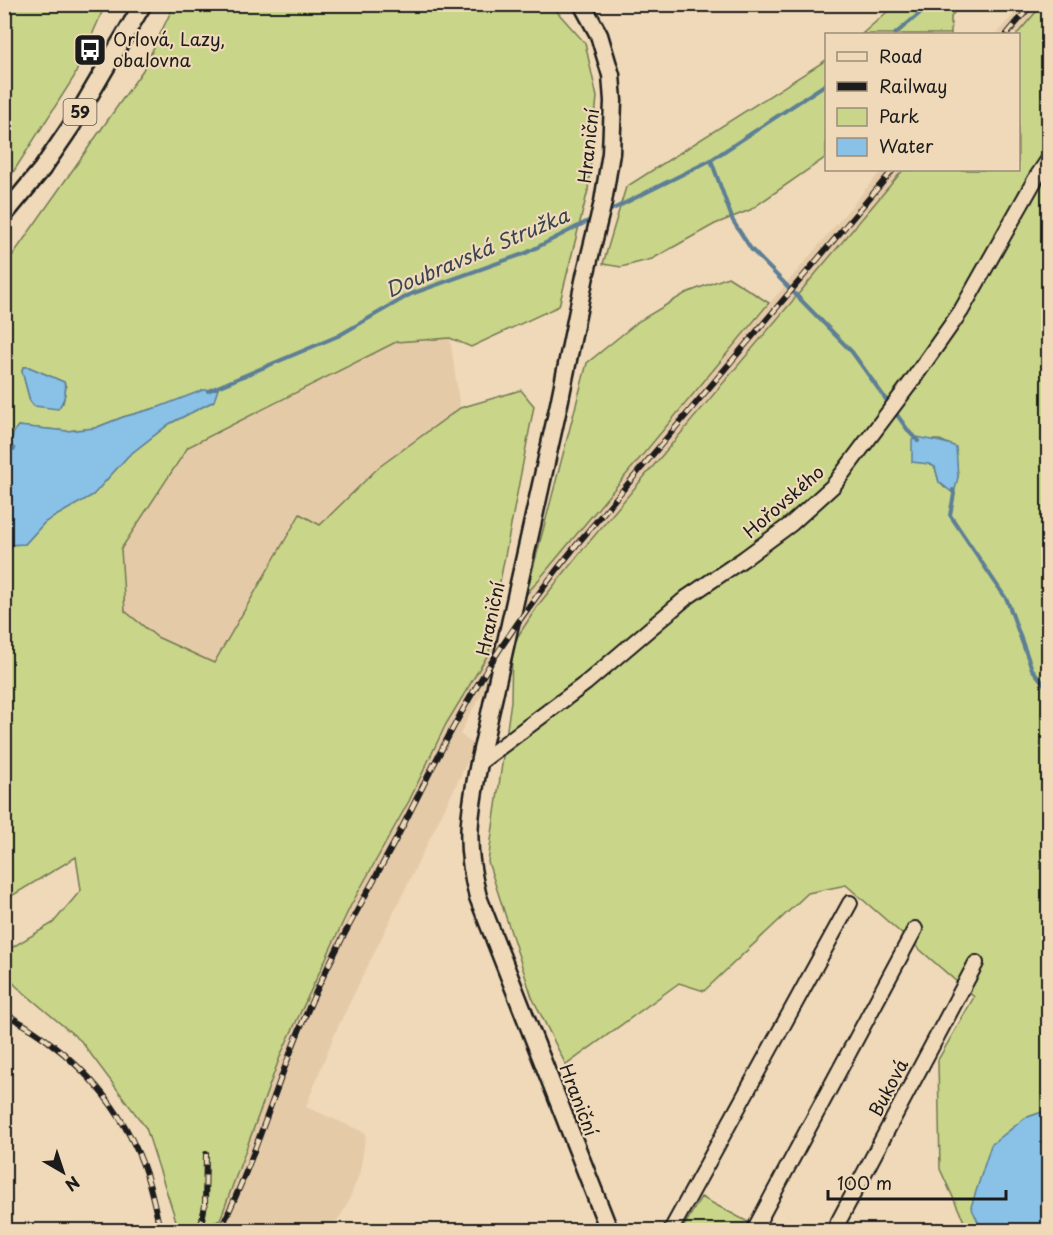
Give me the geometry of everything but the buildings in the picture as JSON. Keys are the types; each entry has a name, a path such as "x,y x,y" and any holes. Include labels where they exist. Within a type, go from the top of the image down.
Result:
{"main road":[{"name":"59","path":"4,215 42,169 72,126 143,4"},
{"name":"Hraniční","path":"582,4 599,34 611,75 613,101 611,153 603,202 585,276 560,404 479,763 471,803 468,837 471,867 478,897 609,1230"}],"street":[{"name":"Hořovského","path":"479,763 586,682 686,598 792,524 833,486 961,311 1048,160"},
{"path":"671,1230 850,903"},
{"path":"754,1230 915,929"},
{"name":"Buková","path":"834,1230 976,963"}],"shaded area":[{"path":"1022,5 1042,5 1018,33 997,33"},
{"path":"881,171 902,171 539,604 471,712 460,734 475,746 334,1035 306,1107 366,1133 360,1172 347,1205 331,1230 197,1230 220,1219 281,1054 350,907 409,801 446,724 498,636 526,595"},
{"path":"450,338 460,408 379,467 320,525 299,514 214,663 157,637 125,611 121,549 188,447 396,342"}],"green space":[{"path":"5,4 105,5 74,77 5,185"},
{"path":"895,4 959,5 951,17 951,33 863,33"},
{"path":"174,5 551,5 585,43 597,97 588,190 559,306 471,347 450,338 396,342 188,447 121,549 125,611 157,637 214,663 300,514 320,525 379,467 460,408 521,390 534,406 497,597 489,653 446,724 409,801 350,907 281,1054 220,1220 197,1230 179,1230 146,1128 81,1041 16,986 5,973 6,951 53,923 81,890 76,857 5,900 4,545 25,544 45,522 93,495 128,456 169,424 214,401 159,407 95,428 67,431 18,426 13,433 5,459 5,266 143,70","holes":["23,367 29,367 64,382 66,387 63,403 34,406 30,401 22,371"]},
{"path":"1042,5 1048,5 1048,1110 1025,1118 982,1230 968,1230 940,1169 938,1060 974,997 846,885 808,893 704,991 679,983 566,1065 532,997 488,862 511,701 512,645 539,604 902,171 1020,171 1020,33 1018,33","holes":["930,440 940,440 955,447 958,477 945,488 939,482 935,467 929,464"]},
{"path":"825,61 825,158 750,210 715,224 652,259 621,267 603,264 626,187"},
{"path":"728,277 769,303 526,595 587,363 639,321 686,293"},
{"path":"701,1197 750,1223 746,1230 682,1230"}],"water":[{"path":"23,367 29,367 64,382 64,396 58,409 34,406 30,401"},
{"path":"218,389 214,401 169,424 128,456 93,495 45,522 25,544 5,545 5,459 13,433 18,426 67,431 95,428 203,390"},
{"path":"917,437 956,447 958,477 954,494 939,482 935,467 912,462 912,440"},
{"path":"1048,1110 1048,1230 982,1230 971,1207 991,1145 1025,1118"}],"waterway":[{"name":"Doubravská Stružka","path":"896,33 931,4"},
{"name":"Doubravská Stružka","path":"607,212 711,160 825,85"},
{"path":"711,160 733,221 751,249 852,352 918,441"},
{"name":"Doubravská Stružka","path":"208,391 338,336 411,294 526,253 592,219"},
{"path":"4,444 14,449"},
{"path":"953,490 950,515 1007,600 1032,669 1048,689"}],"railway":[{"path":"1008,33 1032,4"},
{"path":"220,1230 243,1179 293,1045 324,975 464,708 503,644 578,543 892,171"},
{"path":"4,1013 25,1025 63,1053 96,1086 111,1105 140,1156 160,1230"},
{"path":"200,1230 205,1205 206,1154"}],"place":[{"name":"Orlová, Lazy, obalovna","path":"90,50"}]}
